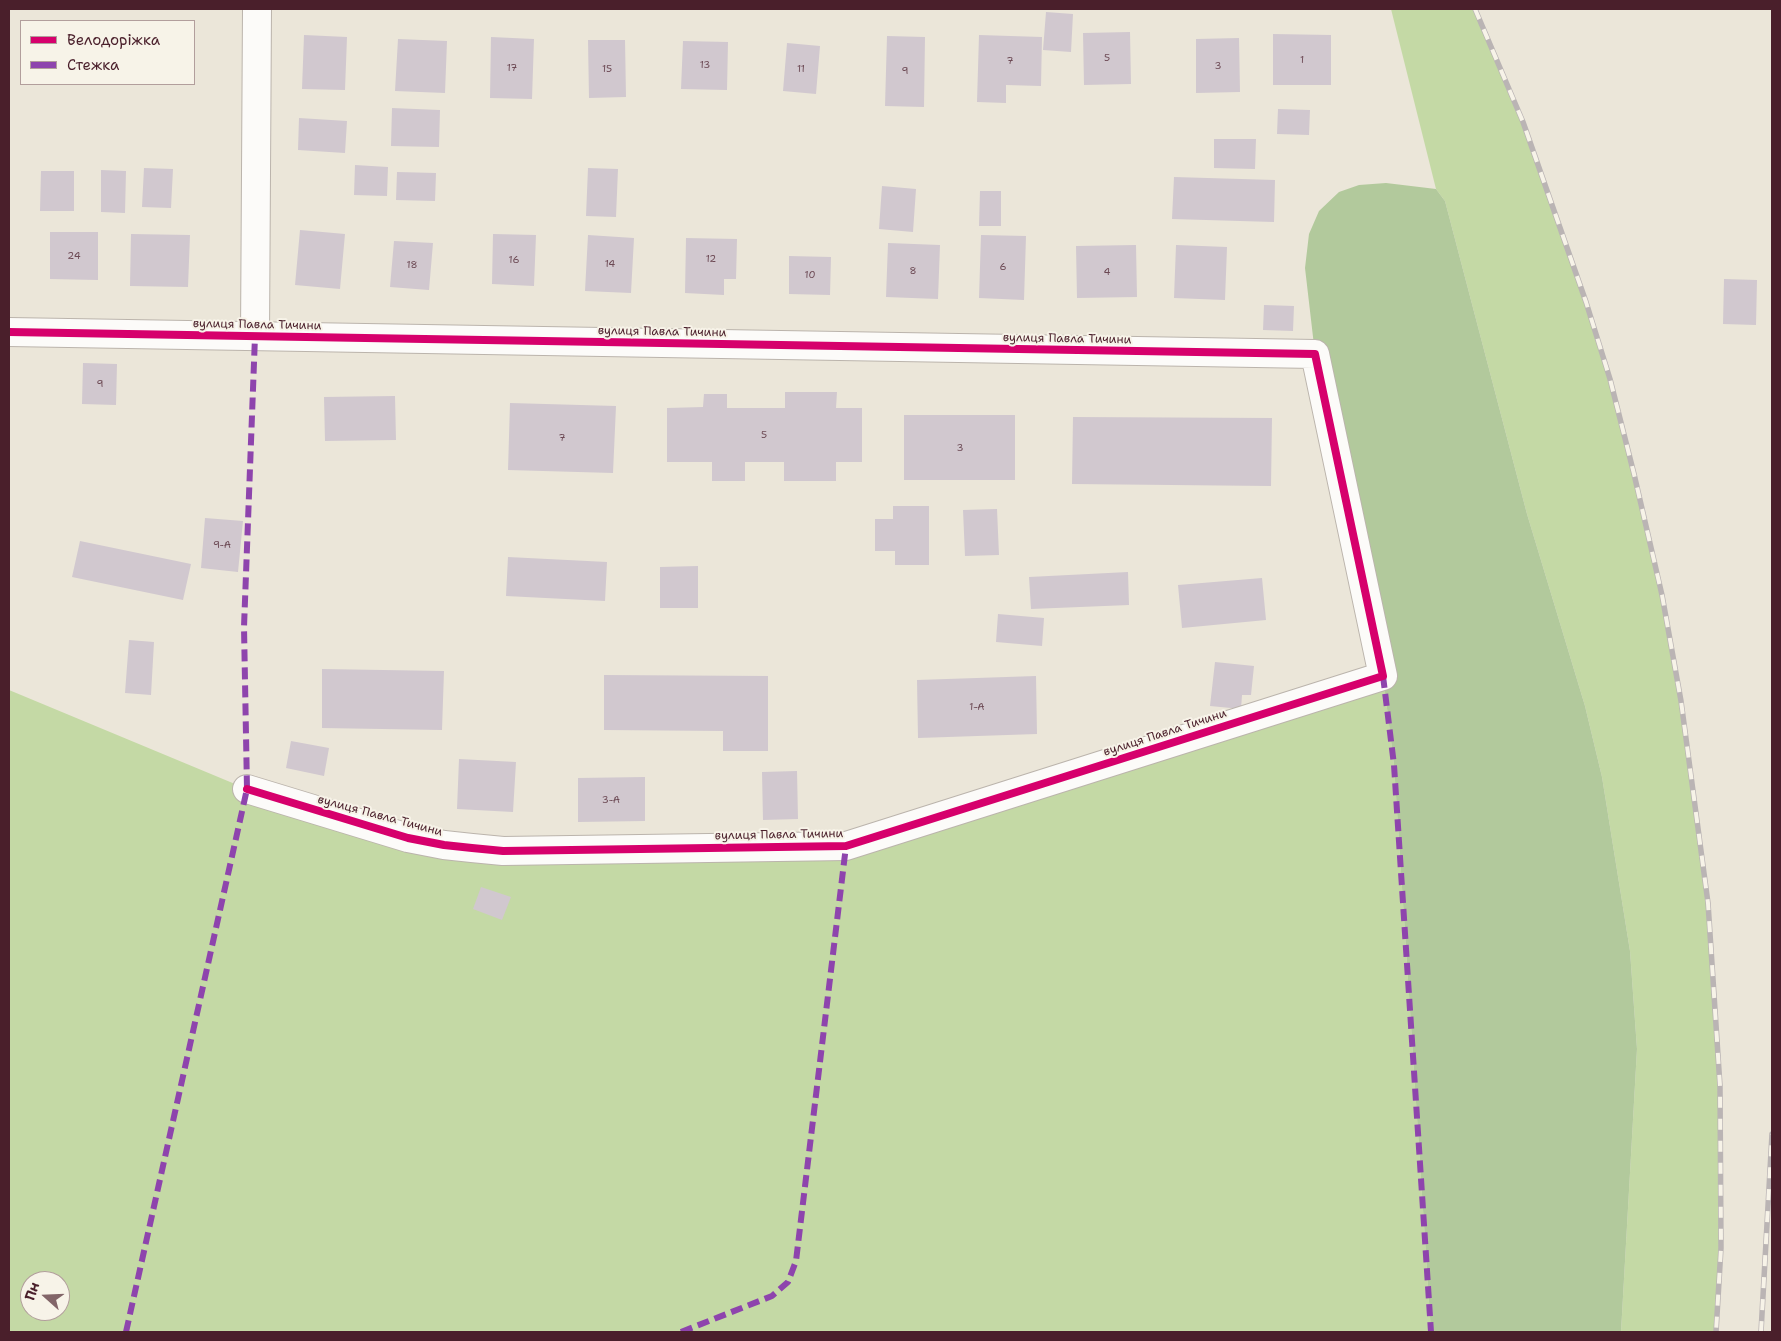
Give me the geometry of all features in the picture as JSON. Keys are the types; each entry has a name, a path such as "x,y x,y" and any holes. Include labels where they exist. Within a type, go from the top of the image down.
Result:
{"street":[{"path":"256,336 257,9"},
{"name":"вулиця Павла Тичини","path":"9,332 1315,354 1383,676 846,846 503,850 472,848 408,838 247,789"}],"green space":[{"path":"1391,9 1475,9 1523,122 1586,302 1610,379 1634,474 1662,595 1681,701 1708,903 1720,1086 1721,1248 1716,1332 1621,1332 1637,1049 1630,951 1602,777 1585,706 1527,514 1445,201 1436,189"},
{"path":"1386,183 1436,189 1445,201 1527,514 1585,706 1602,777 1630,951 1637,1049 1621,1332 1431,1332 1394,765 1383,676 1315,354 1305,268 1309,234 1319,211 1339,192 1359,185"},
{"path":"1383,676 1394,765 1431,1332 9,1332 9,690 247,789 408,838 846,846"}],"building":[{"path":"1046,12 1073,14 1071,52 1043,50"},
{"path":"1130,32 1131,84 1084,85 1083,33"},
{"path":"1273,34 1331,35 1331,85 1273,85"},
{"path":"304,35 347,37 345,90 302,89"},
{"path":"979,35 1042,37 1041,86 1006,85 1006,103 977,102"},
{"path":"887,36 925,37 924,107 885,106"},
{"path":"491,37 534,39 532,99 490,98"},
{"path":"1239,38 1240,92 1196,93 1196,39"},
{"path":"398,39 447,41 445,93 395,91"},
{"path":"588,40 625,40 626,97 589,98"},
{"path":"683,41 728,42 727,90 681,89"},
{"path":"787,43 820,46 816,94 783,91"},
{"path":"392,108 440,110 439,147 391,146"},
{"path":"1278,109 1310,110 1309,135 1277,134"},
{"path":"299,118 347,121 345,153 298,150"},
{"path":"1214,139 1256,139 1255,169 1214,168"},
{"path":"355,165 388,167 387,196 354,195"},
{"path":"144,168 173,169 171,208 142,207"},
{"path":"588,168 618,169 616,217 586,216"},
{"path":"101,170 126,171 125,213 101,212"},
{"path":"41,171 74,171 74,211 40,211"},
{"path":"397,172 436,173 435,201 396,200"},
{"path":"1174,177 1275,180 1274,222 1172,219"},
{"path":"882,186 916,189 913,232 879,229"},
{"path":"980,191 1001,191 1001,226 979,226"},
{"path":"300,230 345,234 340,289 295,285"},
{"path":"50,232 98,232 98,280 50,279"},
{"path":"131,234 190,235 188,287 130,286"},
{"path":"493,234 536,235 534,286 492,284"},
{"path":"588,235 634,238 631,293 585,291"},
{"path":"981,235 1026,236 1024,300 979,298"},
{"path":"686,238 737,239 736,279 724,279 724,295 685,293"},
{"path":"394,241 433,243 429,290 390,287"},
{"path":"888,243 940,245 938,299 886,297"},
{"path":"1136,245 1137,297 1077,298 1076,246"},
{"path":"1176,245 1227,247 1225,300 1174,298"},
{"path":"789,256 831,257 830,295 789,294"},
{"path":"1724,279 1757,280 1756,325 1723,324"},
{"path":"1264,305 1294,306 1293,331 1263,330"},
{"path":"83,363 117,364 116,405 82,404"},
{"path":"785,392 837,392 836,408 862,408 862,462 836,462 836,481 784,481 784,462 745,462 745,481 712,481 712,462 667,462 667,408 703,407 704,394 727,394 727,408 785,408"},
{"path":"395,396 396,440 325,441 324,397"},
{"path":"510,403 616,406 613,473 508,470"},
{"path":"904,415 1015,415 1015,480 904,480"},
{"path":"1073,417 1272,418 1271,486 1072,484"},
{"path":"893,506 929,506 929,565 895,565 895,551 875,551 875,519 893,519"},
{"path":"997,509 999,555 965,556 963,510"},
{"path":"205,518 243,521 238,572 201,568"},
{"path":"80,541 191,564 183,600 72,577"},
{"path":"508,557 607,562 605,601 506,596"},
{"path":"698,566 698,608 660,608 660,567"},
{"path":"1128,572 1129,605 1031,609 1029,577"},
{"path":"1262,578 1266,620 1182,628 1178,585"},
{"path":"998,614 1044,618 1042,646 996,642"},
{"path":"129,640 154,642 151,695 125,693"},
{"path":"1215,662 1254,666 1251,695 1242,695 1241,709 1210,706"},
{"path":"322,669 444,671 442,730 322,728"},
{"path":"604,675 768,676 768,751 723,751 723,731 604,730"},
{"path":"1036,676 1037,734 918,738 917,680"},
{"path":"291,741 329,748 324,776 286,768"},
{"path":"459,759 516,762 513,812 457,809"},
{"path":"797,771 798,819 763,820 762,772"},
{"path":"645,777 645,821 578,822 578,778"},
{"path":"481,887 511,897 502,920 473,909"}],"railway":[{"path":"1475,9 1523,122 1586,302 1610,379 1662,595 1681,701 1708,903 1720,1086 1721,1248 1716,1332"},
{"path":"1761,1332 1772,1134"}],"marked path":[{"path":"126,1332 247,789 244,627 255,336"},
{"path":"1383,676 1394,765 1431,1332"},
{"path":"681,1332 772,1296 788,1282 796,1261 846,846"}],"cycle path":[{"path":"9,332 1315,354 1383,676 846,846 503,851 444,845 408,838 247,789"}]}
